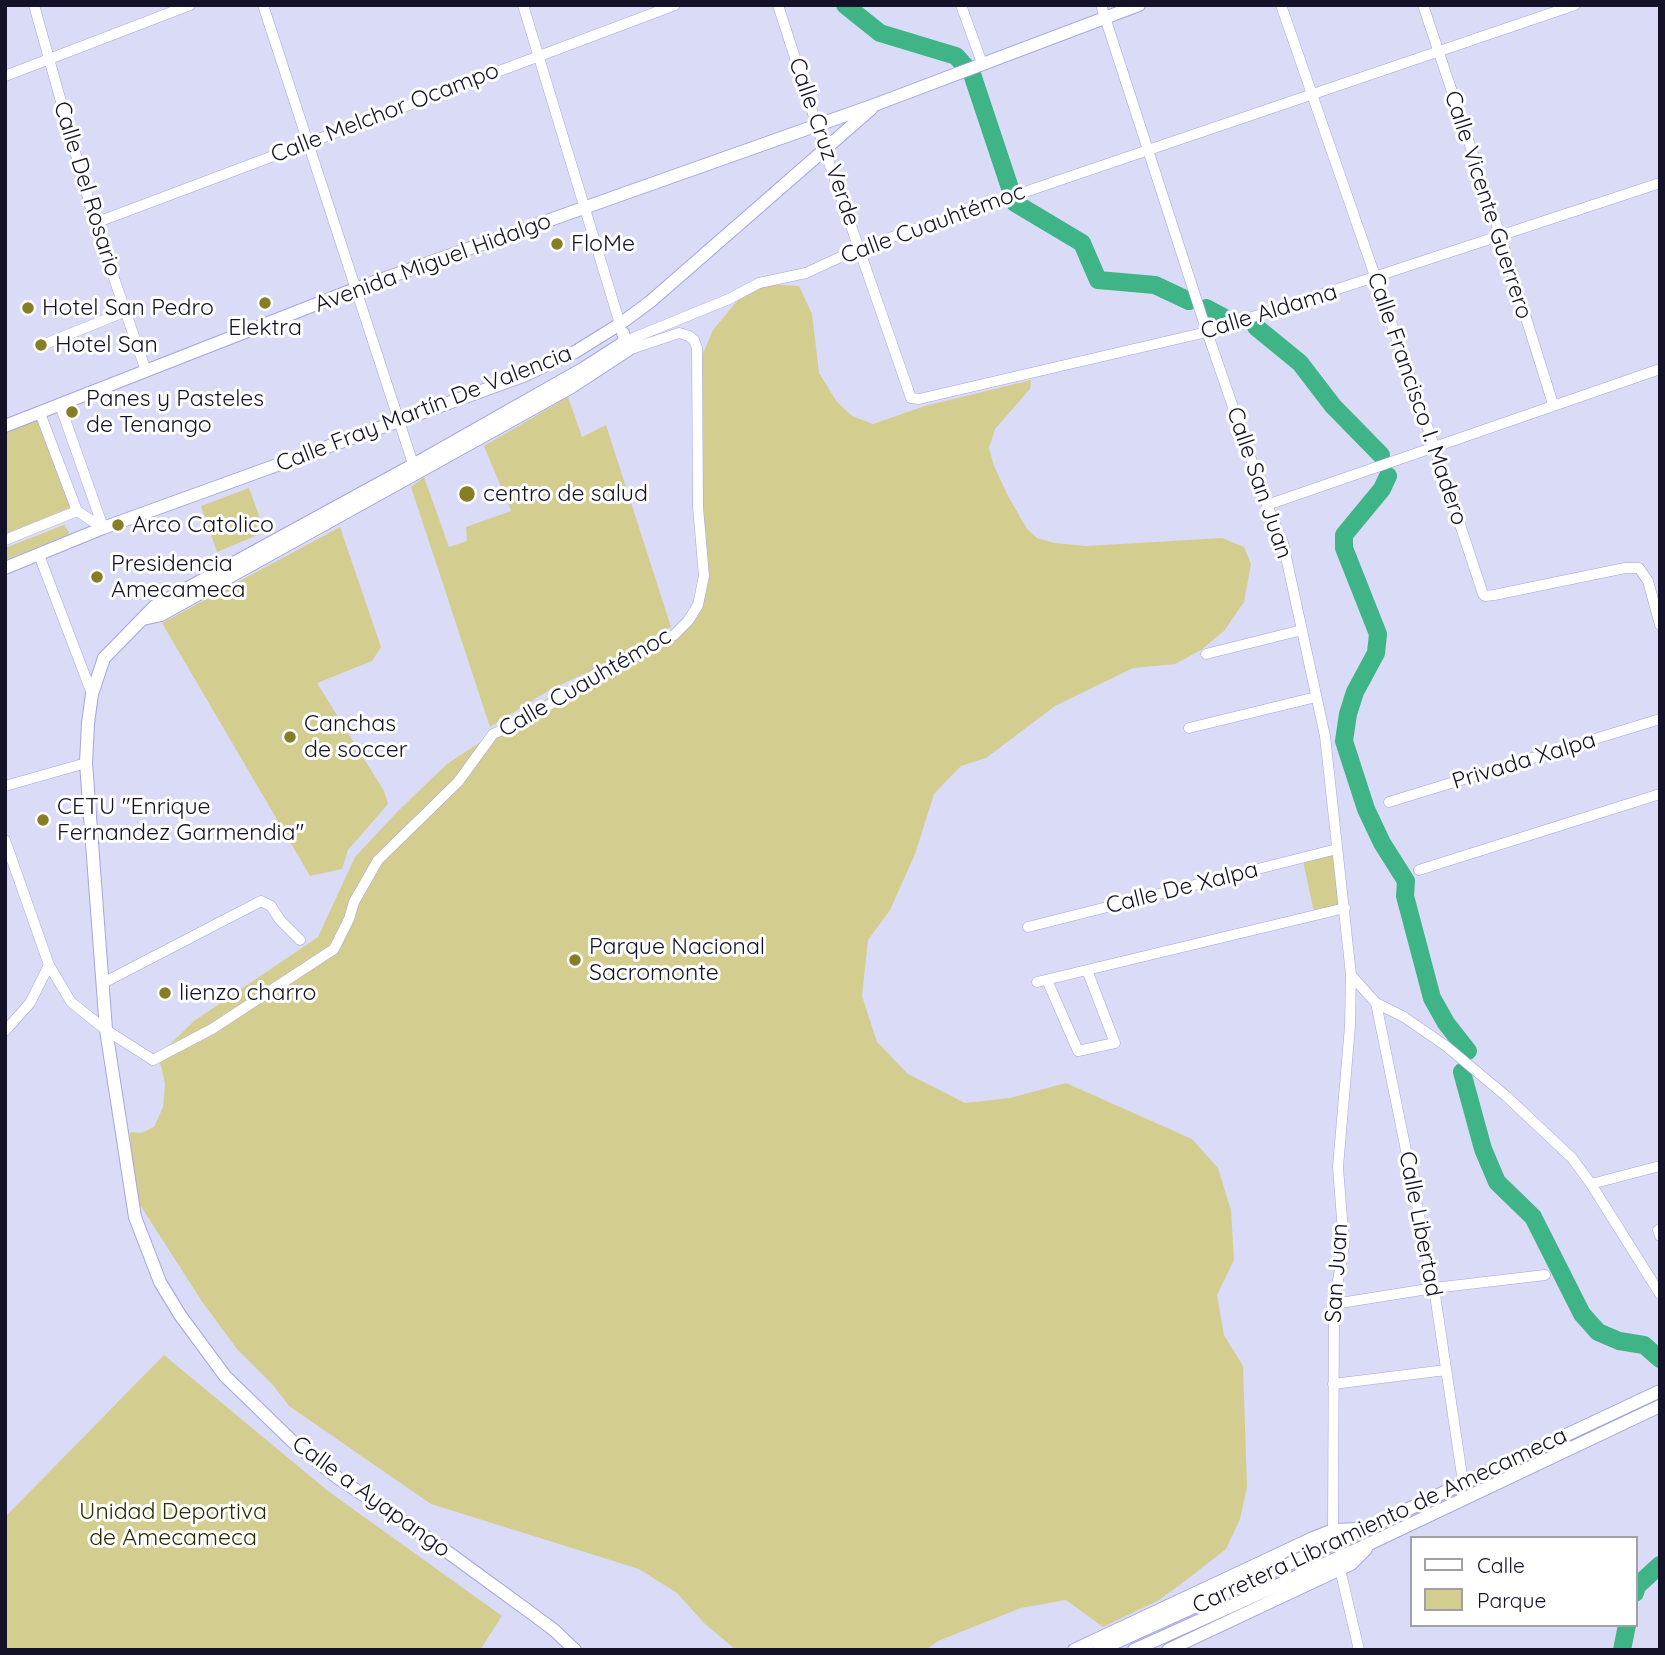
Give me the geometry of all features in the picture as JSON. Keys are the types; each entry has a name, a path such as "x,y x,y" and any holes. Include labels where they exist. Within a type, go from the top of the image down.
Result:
{"main road":[{"name":"Avenida Miguel Hidalgo","path":"5,426 355,289 877,104 1103,11 1139,5"},
{"name":"Calle Fray Martín De Valencia","path":"5,568 103,528 550,365 620,324 651,301 877,104"},
{"path":"620,324 627,346"},
{"name":"Calle Cuauhtémoc","path":"106,1030 86,763 92,694 104,658 155,606 240,566 475,436 570,388 627,346"},
{"name":"Calle a Ayapango","path":"106,1030 135,1217 160,1282 180,1315 225,1376 293,1442 338,1478 438,1545 554,1630 575,1650"},
{"name":"Carretera Libramiento de Amecameca","path":"1099,1650 1660,1391"},
{"name":"Carretera Libramiento de Amecameca","path":"1134,1650 1371,1543 1660,1406"},
{"path":"1074,1650 1333,1530 1366,1529"},
{"path":"1168,1650 1350,1564 1371,1543"},
{"path":"554,1630 562,1650"}],"street":[{"name":"Calle Del Rosario","path":"34,5 95,223 146,371"},
{"path":"5,76 190,5"},
{"path":"262,5 415,470"},
{"path":"523,5 620,324"},
{"name":"Calle Melchor Ocampo","path":"95,223 675,5"},
{"name":"Calle Cruz Verde","path":"778,5 825,151 911,398"},
{"path":"961,5 977,64"},
{"name":"Calle Francisco I. Madero","path":"1281,5 1485,596 1625,568 1639,568 1648,581 1659,619"},
{"name":"Calle Vicente Guerrero","path":"1423,5 1553,404"},
{"name":"Calle Cuauhtémoc","path":"627,346 759,283 806,273 860,248 1575,5"},
{"name":"Calle San Juan","path":"1103,11 1207,332 1267,505 1283,543 1325,736 1351,975"},
{"name":"Calle Aldama","path":"911,398 919,400 1207,332 1660,183"},
{"path":"40,346 124,312"},
{"name":"Calle Cuauhtémoc","path":"106,1030 153,1060 212,1029 334,948 349,919 354,902 379,860 458,782 493,734 528,719 594,675 674,635 688,621 698,605 704,576 697,495 696,348 694,340 679,333 627,346"},
{"path":"1267,505 1660,369"},
{"path":"60,405 103,528"},
{"path":"40,413 77,511 103,528"},
{"path":"5,540 77,511"},
{"path":"39,555 92,694"},
{"path":"1206,654 1302,630"},
{"path":"1189,728 1316,697"},
{"name":"Privada Xalpa","path":"1389,802 1660,719"},
{"path":"5,786 86,763"},
{"path":"1419,870 1660,794"},
{"path":"5,840 49,965 71,1002 106,1030"},
{"name":"Calle De Xalpa","path":"1028,927 1337,849"},
{"path":"103,983 261,901 271,906 280,920 300,940"},
{"path":"1087,970 1115,1043 1078,1051 1042,981 1087,970 1345,908"},
{"path":"5,1031 30,1003 49,965"},
{"path":"1351,975 1376,1003 1423,1030 1506,1096 1572,1158 1660,1294"},
{"name":"San Juan","path":"1333,1530 1334,1304 1344,1245 1338,1167 1350,1026 1351,975"},
{"name":"Calle Libertad","path":"1376,1003 1434,1288 1463,1482"},
{"path":"1591,1184 1660,1166"},
{"path":"1334,1304 1434,1288 1545,1275"},
{"path":"1333,1384 1446,1370"},
{"path":"1340,1569 1359,1650"}],"green space":[{"name":"Parque Nacional Sacromonte","path":"762,284 799,286 812,314 819,373 837,402 852,416 873,424 925,406 1031,380 1030,389 995,429 989,448 1008,496 1027,529 1037,538 1054,543 1087,546 1222,538 1244,547 1251,564 1244,602 1224,631 1201,650 1175,664 1133,668 1055,706 986,758 961,766 934,794 915,854 890,910 868,940 862,996 877,1042 908,1074 965,1103 1010,1098 1066,1083 1192,1139 1218,1168 1231,1210 1234,1260 1217,1295 1224,1335 1243,1366 1247,1487 1240,1519 1226,1549 1159,1600 1103,1627 1066,1600 1021,1608 938,1641 926,1650 736,1650 704,1623 677,1593 639,1569 431,1504 289,1406 273,1385 237,1349 203,1303 133,1194 130,1132 141,1133 154,1127 163,1107 165,1084 157,1057 194,1021 318,937 355,857 447,764 554,694 631,658 674,631 697,602 701,584 701,358 713,330 737,301"},
{"path":"568,397 582,437 606,425 671,627 619,658 551,689 490,727 411,487 424,477 449,547 467,541 466,527 511,511 484,446"},
{"path":"38,417 72,507 5,534 5,431"},
{"path":"249,488 265,532 217,552 201,506"},
{"path":"64,525 68,535 5,560 5,548"},
{"name":"Canchas de soccer","path":"340,527 381,647 372,661 317,683 384,791 388,804 348,850 342,869 310,876 162,623"},
{"path":"1334,853 1339,906 1314,912 1303,861"},
{"name":"Unidad Deportiva de Amecameca","path":"164,1355 328,1491 502,1616 480,1650 5,1650 5,1517"}],"waterway":[{"path":"845,5 880,33 956,56 972,74 1015,203 1082,243 1098,280 1155,285 1189,301"},
{"path":"1206,308 1223,317"},
{"path":"1256,327 1300,363 1333,406 1381,455"},
{"path":"1388,476 1382,489 1344,535 1344,548 1378,634 1376,653 1355,692 1348,714 1344,741 1366,809 1382,843 1406,881 1405,896 1432,998 1446,1023 1468,1051"},
{"path":"1462,1072 1483,1149 1497,1182 1533,1217 1582,1314 1598,1332 1619,1341 1644,1345 1660,1359"},
{"path":"1637,1586 1660,1565"},
{"path":"1622,1650 1627,1627"}],"place":[{"name":"FloMe","path":"557,244"},
{"name":"Elektra","path":"265,303"},
{"name":"Hotel San Pedro","path":"28,308"},
{"name":"Hotel San","path":"41,345"},
{"name":"Panes y Pasteles de Tenango","path":"72,412"},
{"name":"centro de salud","path":"467,494"},
{"name":"Arco Catolico","path":"118,525"},
{"name":"Presidencia Amecameca","path":"97,577"},
{"name":"Canchas de soccer","path":"290,737"},
{"name":"CETU \"Enrique Fernandez Garmendia\"","path":"43,820"},
{"name":"Parque Nacional Sacromonte","path":"575,960"},
{"name":"lienzo charro","path":"165,993"}]}
